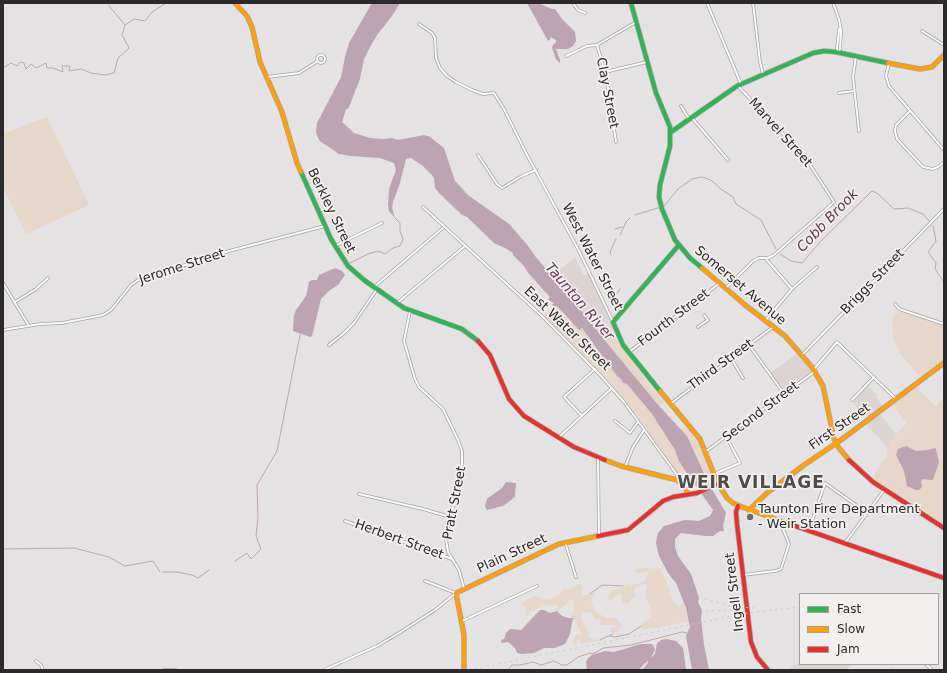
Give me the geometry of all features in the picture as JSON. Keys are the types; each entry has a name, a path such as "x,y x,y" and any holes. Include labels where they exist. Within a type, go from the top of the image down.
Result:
{"main road":[{"name":"Berkley Street","path":"235,3 245,13 251,24 259,59 282,112 297,163 334,246 348,266 397,304 410,311 462,329 476,339 490,355 507,395 524,416 578,449 598,458 680,483"},
{"name":"Somerset Avenue","path":"631,3 656,93 668,119 671,132 670,148 660,185 661,208 679,245 690,258 787,338 814,370 824,392 836,443 843,453 859,470 884,490 944,528"},
{"path":"671,132 739,85 815,52 838,52 888,63 926,69 937,63 944,54"},
{"path":"613,322 679,245"},
{"name":"West Water Street","path":"613,322 618,336 628,352 698,436 718,484 729,500 738,506 749,510 944,578"},
{"name":"First Street","path":"749,510 767,493 804,465 944,363"},
{"name":"East Water Street","path":"680,483 687,490 687,495"},
{"name":"Plain Street","path":"456,593 546,549 565,542 628,530 660,503 670,498 699,492 718,484"},
{"name":"Ingell Street","path":"738,506 736,515 751,645 757,657 768,670"},
{"path":"456,593 464,638 464,670"}],"street":[{"path":"573,3 578,10 585,13"},
{"path":"706,3 739,85"},
{"path":"753,3 760,62 763,74"},
{"path":"833,3 839,19 840,28 837,49 838,52"},
{"path":"566,56 587,46 597,45 636,22"},
{"name":"West Water Street","path":"419,24 435,38 436,58 440,68 447,76 456,82 483,94 494,93 580,250 613,322"},
{"path":"922,31 944,45"},
{"name":"Clay Street","path":"597,45 605,72 616,142"},
{"path":"856,56 853,77 859,131"},
{"path":"266,78 299,73 318,62"},
{"path":"605,72 647,62"},
{"path":"888,63 886,76 888,84 944,150"},
{"name":"Marvel Street","path":"739,85 805,156 834,202 774,255 766,259"},
{"path":"839,92 854,91"},
{"path":"681,106 690,119 728,160"},
{"path":"910,111 896,125 895,131 897,139 923,167 933,169 944,162"},
{"path":"478,155 497,184 502,188 522,176 536,170"},
{"name":"East Water Street","path":"423,207 543,317 595,369 612,388 644,430 676,474 680,483"},
{"name":"Briggs Street","path":"802,355 944,209"},
{"path":"334,246 382,223"},
{"name":"Jerome Street","path":"3,330 62,323 103,315 111,310 130,285 138,280 244,247 325,226"},
{"path":"329,345 354,324 375,288 444,227"},
{"path":"397,304 465,246"},
{"path":"726,288 753,261 759,258 766,259 792,290"},
{"path":"765,321 792,290 817,267"},
{"path":"15,302 36,289 48,278"},
{"path":"3,283 29,326"},
{"name":"Fourth Street","path":"628,352 720,283"},
{"path":"895,304 899,309 944,324"},
{"name":"Pratt Street","path":"410,311 404,341 415,379 421,388 442,408 462,451 461,471 457,494 450,517 446,539 448,550 459,571 464,588"},
{"path":"698,328 708,320 704,315"},
{"name":"Third Street","path":"670,404 773,327"},
{"name":"Second Street","path":"705,452 785,395 814,370 838,342 874,377"},
{"path":"749,345 785,395"},
{"path":"731,358 743,378"},
{"path":"582,416 564,397 595,369"},
{"path":"852,400 874,377 896,399"},
{"path":"559,437 612,388"},
{"path":"615,421 630,433 638,422"},
{"path":"625,467 633,447 644,430"},
{"path":"714,474 740,462 726,438"},
{"path":"598,458 599,536"},
{"path":"809,530 825,483 867,513"},
{"path":"845,543 884,490"},
{"path":"359,494 424,509 450,517"},
{"name":"Herbert Street","path":"345,521 452,559"},
{"path":"743,575 776,571 781,568 789,544 783,528 784,522"},
{"path":"565,542 576,577"},
{"path":"425,581 456,593"},
{"path":"461,621 537,586"},
{"name":"Plain Street","path":"324,670 377,646 399,634 435,610 456,593"},
{"path":"36,661 44,670"},
{"path":"164,670 176,670"}],"shaded area":[{"path":"372,3 400,3 377,35 364,59 360,79 348,109 346,109 342,122 354,133 370,138 392,138 398,140 424,135 430,137 444,148 455,181 468,195 509,224 600,334 601,333 603,335 602,337 660,407 687,436 709,484 726,513 723,526 724,531 720,531 713,536 681,533 675,539 675,547 678,556 691,574 699,598 698,602 702,610 701,618 704,645 709,670 692,670 686,636 690,627 686,608 676,583 668,573 659,556 656,543 658,533 664,526 685,520 699,521 710,516 713,510 679,461 675,450 652,414 627,384 623,383 617,376 582,328 579,330 558,307 556,306 551,310 554,307 552,305 554,303 548,300 550,297 513,255 513,253 494,243 440,194 435,188 434,178 423,166 411,158 406,159 400,183 393,202 392,208 395,218 389,211 388,205 389,189 396,170 394,163 380,158 339,154 318,138 316,132 317,123 341,77 349,43"},
{"path":"527,3 538,3 555,9 562,19 575,32 576,41 573,46 568,49 556,49 560,63 556,59 552,48 556,40 551,37 549,41 547,39"},
{"path":"47,117 89,205 26,234 3,187 3,134"},
{"path":"575,257 583,274 588,274 610,320 597,331 552,276"},
{"path":"335,268 342,271 345,275 338,285 330,290 321,299 312,336 310,337 293,331 294,315 306,296 309,282 312,280 317,280 319,275"},
{"path":"554,306 552,309 557,306 579,330 582,328 617,376 623,383 627,384 652,414 675,450 679,461 686,472 680,476 634,411 609,381 544,316"},
{"path":"896,312 902,312 944,326 944,360 921,377 900,354 893,339 892,316"},
{"path":"610,320 614,335 619,345 664,402 660,406 602,337 601,333 600,334 597,331"},
{"path":"798,353 811,369 810,372 784,391 770,373"},
{"path":"868,386 877,395 876,397 883,406 869,417 863,407 858,410 853,402"},
{"path":"916,386 935,406 944,398 944,525 872,479 887,456 887,451 896,434 907,423 892,405"},
{"path":"880,414 896,434 889,449 866,424"},
{"path":"684,426 697,439 713,478 710,484 687,436 680,429"},
{"path":"906,446 916,451 936,449 939,462 933,480 922,479 922,487 919,490 907,486 904,471 896,455 898,449"},
{"path":"506,482 516,483 515,497 503,506 487,510 485,506 487,499 502,488"},
{"path":"636,569 660,569 669,588 673,602 679,607 683,602 689,623 684,622 643,630 641,629 642,624 651,617 652,613 645,596 647,587 646,584 635,588 633,591 636,597 632,599 629,604 623,603 621,594 609,601 608,596 612,590 621,589 627,584 635,585 645,581 648,573 647,571 638,574 634,571"},
{"path":"578,584 583,586 582,593 584,596 596,594 591,600 594,610 606,618 616,618 622,625 619,630 612,633 610,631 611,628 616,627 614,625 601,625 601,620 595,619 591,613 583,613 580,617 589,633 588,636 590,639 600,640 581,644 579,639 576,645 574,645 574,636 581,635 581,633 576,620 570,618 574,612 573,600 569,600 566,605 559,609 558,612 555,611 558,607 556,605 548,606 543,604 538,609 530,612 527,616 525,614 526,607 521,606 525,600 535,596 547,600 552,599 559,595 564,589 570,589"},
{"path":"540,610 550,613 557,611 562,616 573,618 570,634 565,644 554,648 544,648 534,653 522,654 517,653 515,648 508,642 502,643 501,640 504,639 506,633 510,629 521,630"},
{"path":"666,639 676,641 683,648 686,670 642,670 648,661 639,670 587,670 586,662 592,655 605,651 614,652 641,644 652,644 655,650 651,658 655,654 657,643"},
{"path":"799,663 799,665 852,665 845,670 787,670"}],"waterway":[{"path":"3,68 11,63 17,66 20,62 24,63 26,69 31,64 36,68 46,63 47,68 53,68 63,72 62,66 70,66 69,71 81,69 91,73 105,75 114,73 118,58 129,48 122,35 125,25 134,19 145,21 152,12 166,3"},
{"path":"109,6 125,25"},
{"name":"Cobb Brook","path":"635,215 664,206 678,189 692,179 702,177 711,180 733,197 736,204 761,220 776,249"},
{"name":"Cobb Brook","path":"780,254 791,261 802,263 820,242 872,191 877,193 894,209 908,208 923,214 929,221"},
{"path":"350,263 378,251 385,254 393,248 400,246 403,239 400,231 400,223 395,218"},
{"name":"Cobb Brook","path":"620,235 626,222 630,218"},
{"name":"Cobb Brook","path":"933,226 936,241 928,252 936,263 935,269 944,282"},
{"path":"615,229 622,227"},
{"name":"Cobb Brook","path":"611,255 610,252 616,239"},
{"name":"Cobb Brook","path":"610,303 620,289"},
{"path":"235,561 247,553 251,559 261,549 256,536 258,517 257,485 277,451 300,335"},
{"path":"3,549 74,548 109,557 125,566 153,561 160,572"},
{"path":"163,572 177,572 192,575 198,578 209,570"},
{"path":"590,594 602,585 623,586"},
{"path":"610,636 615,637 629,634 641,626"},
{"path":"508,670 512,665 533,662 541,665 554,661 562,665 567,665 578,657 590,653 593,654 603,648 631,645 682,632 687,633"},
{"path":"600,640 613,634"}],"railway":[{"path":"705,599 735,607 756,608"},
{"path":"469,670 747,613 799,607"},
{"path":"939,608 944,608"},
{"path":"706,611 735,610"},
{"path":"828,670 835,665"},
{"path":"886,665 894,670"}],"traffic: fast":[{"path":"631,3 656,93 670,127 670,146 660,185 659,197 662,209 675,240 690,258 702,268"},
{"path":"671,132 737,86 813,53 824,51 836,52 888,63"},
{"path":"301,172 331,239 348,266 364,280 404,308 462,329 478,341"},
{"path":"660,391 623,345 613,322 679,245"}],"traffic: slow":[{"path":"235,3 247,16 252,27 260,62 282,112 301,172"},
{"path":"888,63 920,69 932,67 944,55"},
{"path":"702,268 744,304 785,336 812,367 823,386 834,439 849,460"},
{"path":"749,510 767,493 804,465 841,440 944,363"},
{"path":"660,391 700,439 718,484 727,498 733,503 742,507 781,521"},
{"path":"605,460 621,466 677,480 686,489 688,494"},
{"path":"464,670 464,635 456,593 559,544 598,536"}],"traffic: jam":[{"path":"478,341 490,355 509,399 524,416 574,447 605,460"},
{"path":"849,460 873,482 944,528"},
{"path":"598,536 628,530 663,501 673,497 697,493 718,484"},
{"path":"738,506 736,512 737,524 751,642 757,657 768,670"},
{"path":"781,521 944,578"}],"place":[{"name":"Taunton Fire Department - Weir Station","path":"750,517"}],"district":[{"name":"WEIR VILLAGE","path":"751,484"}],"water label":[{"name":"Taunton River","path":"579,302"}]}
